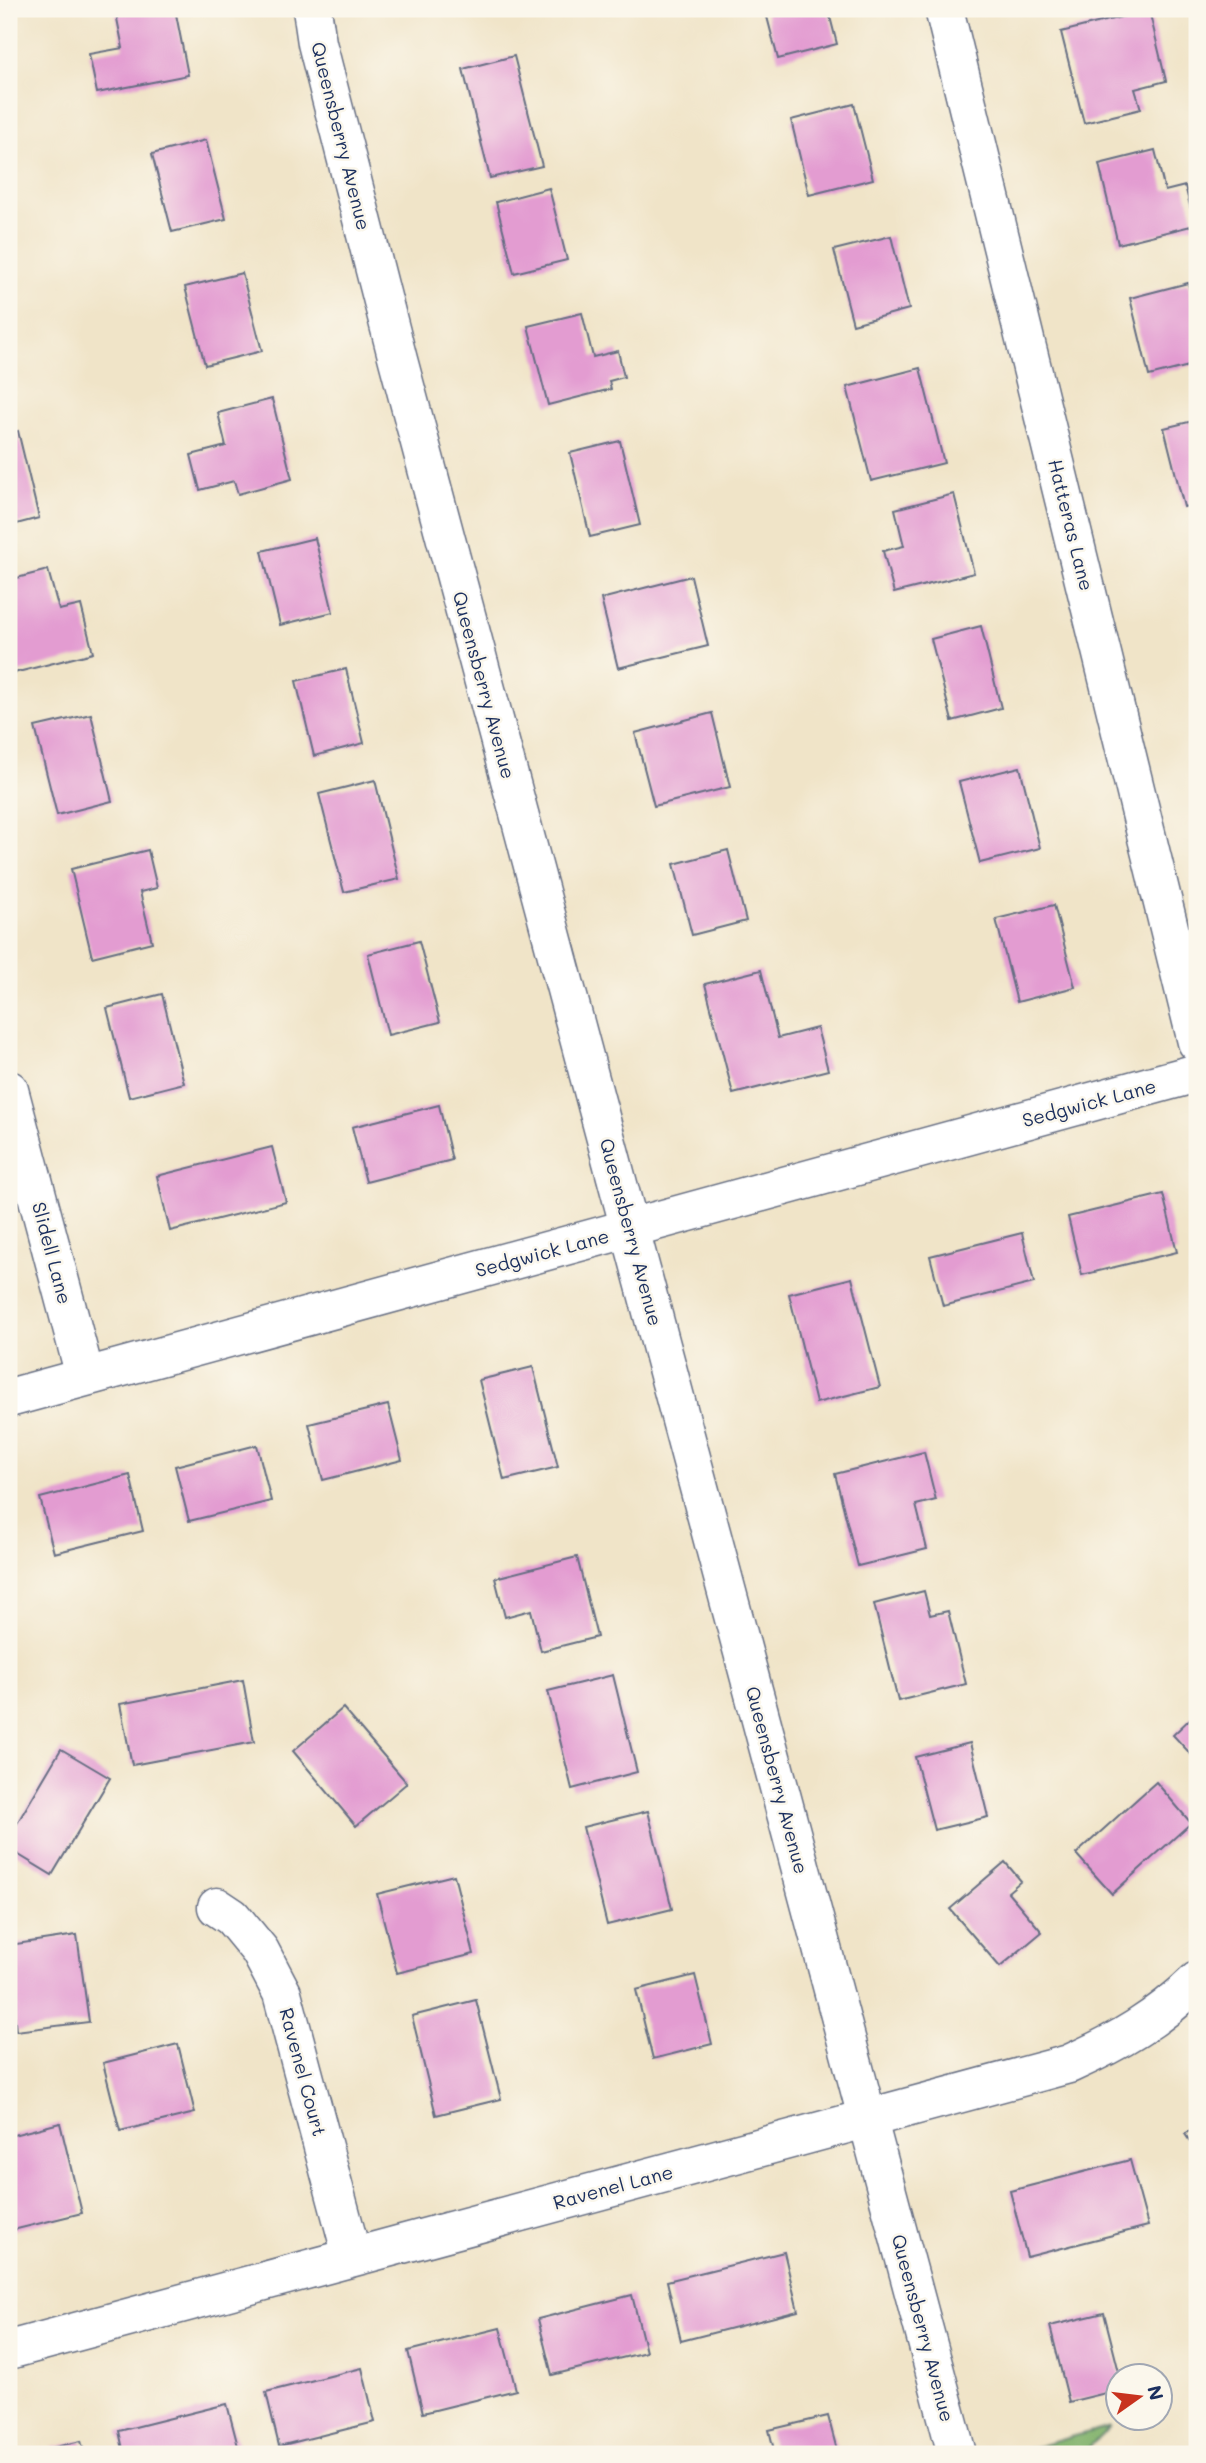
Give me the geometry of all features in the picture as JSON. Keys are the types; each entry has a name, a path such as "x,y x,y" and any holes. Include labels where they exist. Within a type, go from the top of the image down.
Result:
{"street":[{"name":"Queensberry Avenue","path":"312,9 317,43 394,347 957,2454"},
{"name":"Hatteras Lane","path":"944,9 1197,1042"},
{"name":"Sedgwick Lane","path":"9,1398 1197,1073"},
{"name":"Slidell Lane","path":"9,1090 85,1376"},
{"name":"Ravenel Court","path":"216,1907 232,1917 260,1951 282,1993 352,2256"},
{"name":"Ravenel Lane","path":"9,2350 1069,2064 1118,2042 1148,2022 1197,1981"}],"green space":[{"path":"1104,2428 1105,2432 1082,2454 1010,2454"}],"building":[{"path":"115,9 175,9 188,75 97,93 89,54 123,48"},
{"path":"765,9 828,9 837,44 778,59"},
{"path":"1149,10 1166,81 1135,89 1141,109 1084,123 1061,32"},
{"path":"514,56 542,166 490,178 463,69"},
{"path":"854,104 873,179 809,195 791,120"},
{"path":"206,140 226,219 172,232 152,154"},
{"path":"1155,150 1165,191 1185,186 1195,225 1118,244 1099,164"},
{"path":"549,188 567,260 514,273 496,202"},
{"path":"891,236 909,309 853,324 834,250"},
{"path":"242,273 262,351 205,365 185,287"},
{"path":"1188,283 1197,318 1197,364 1149,376 1130,298"},
{"path":"582,313 593,357 618,351 624,377 609,381 611,389 548,405 528,326"},
{"path":"920,368 944,463 871,481 847,387"},
{"path":"272,399 292,479 238,494 234,481 200,490 191,455 226,446 218,413"},
{"path":"1197,420 1197,504 1184,507 1164,428"},
{"path":"18,431 39,518 9,526 9,433"},
{"path":"620,441 640,525 590,537 570,453"},
{"path":"954,494 974,573 894,593 883,551 904,546 895,509"},
{"path":"315,538 333,612 280,625 262,551"},
{"path":"48,570 59,610 81,605 93,653 14,673 9,652 9,580"},
{"path":"691,576 708,646 618,668 601,599"},
{"path":"981,626 1001,708 952,721 931,639"},
{"path":"346,669 364,743 314,756 296,681"},
{"path":"712,713 730,787 654,806 635,733"},
{"path":"91,714 112,801 57,815 35,727"},
{"path":"1020,767 1040,848 980,863 959,782"},
{"path":"375,780 399,879 344,892 319,794"},
{"path":"148,850 157,888 140,892 152,942 92,957 71,869"},
{"path":"728,850 746,921 692,935 674,864"},
{"path":"1054,905 1075,987 1017,1002 996,919"},
{"path":"419,941 440,1022 388,1035 368,954"},
{"path":"761,970 778,1038 817,1028 828,1070 733,1094 705,984"},
{"path":"162,994 184,1083 129,1097 107,1008"},
{"path":"439,1105 452,1160 366,1182 352,1127"},
{"path":"272,1147 286,1202 170,1231 157,1176"},
{"path":"1163,1194 1177,1252 1082,1275 1068,1217"},
{"path":"1022,1233 1034,1283 943,1306 930,1256"},
{"path":"852,1278 880,1387 816,1403 789,1294"},
{"path":"533,1367 558,1467 504,1480 479,1380"},
{"path":"388,1405 402,1460 323,1480 309,1424"},
{"path":"257,1445 271,1501 189,1521 175,1466"},
{"path":"924,1452 936,1500 916,1505 927,1549 858,1566 835,1474"},
{"path":"130,1475 143,1531 54,1553 40,1498"},
{"path":"577,1557 597,1637 541,1651 531,1610 505,1617 495,1578"},
{"path":"924,1591 930,1615 948,1611 966,1684 898,1701 874,1604"},
{"path":"613,1675 637,1772 572,1789 548,1691"},
{"path":"243,1680 254,1742 132,1765 120,1704"},
{"path":"343,1708 407,1783 356,1826 293,1751"},
{"path":"1197,1712 1197,1761 1173,1735"},
{"path":"970,1743 988,1817 934,1830 915,1757"},
{"path":"61,1749 110,1778 52,1875 9,1849 9,1837"},
{"path":"1156,1782 1191,1823 1112,1894 1076,1854"},
{"path":"648,1811 672,1909 607,1925 583,1827"},
{"path":"1005,1862 1021,1881 1008,1892 1042,1932 1000,1967 950,1909"},
{"path":"454,1875 474,1954 397,1973 377,1894"},
{"path":"77,1935 89,2022 16,2031 9,1972 9,1945"},
{"path":"695,1975 712,2044 653,2059 636,1990"},
{"path":"476,2000 501,2099 436,2115 412,2016"},
{"path":"178,2044 195,2113 120,2131 103,2063"},
{"path":"60,2123 82,2213 9,2231 9,2136"},
{"path":"1197,2125 1197,2152 1185,2134"},
{"path":"1130,2160 1148,2226 1027,2257 1010,2191"},
{"path":"784,2252 798,2311 681,2341 667,2281"},
{"path":"632,2295 646,2352 552,2375 538,2319"},
{"path":"1104,2313 1116,2362 1104,2362 1104,2393 1069,2402 1050,2326"},
{"path":"500,2328 516,2390 423,2413 408,2351"},
{"path":"362,2368 375,2422 279,2446 266,2392"},
{"path":"227,2404 240,2454 124,2454 119,2431"},
{"path":"828,2416 838,2454 775,2454 769,2430"},
{"path":"81,2441 85,2454 30,2454 30,2453"}]}
